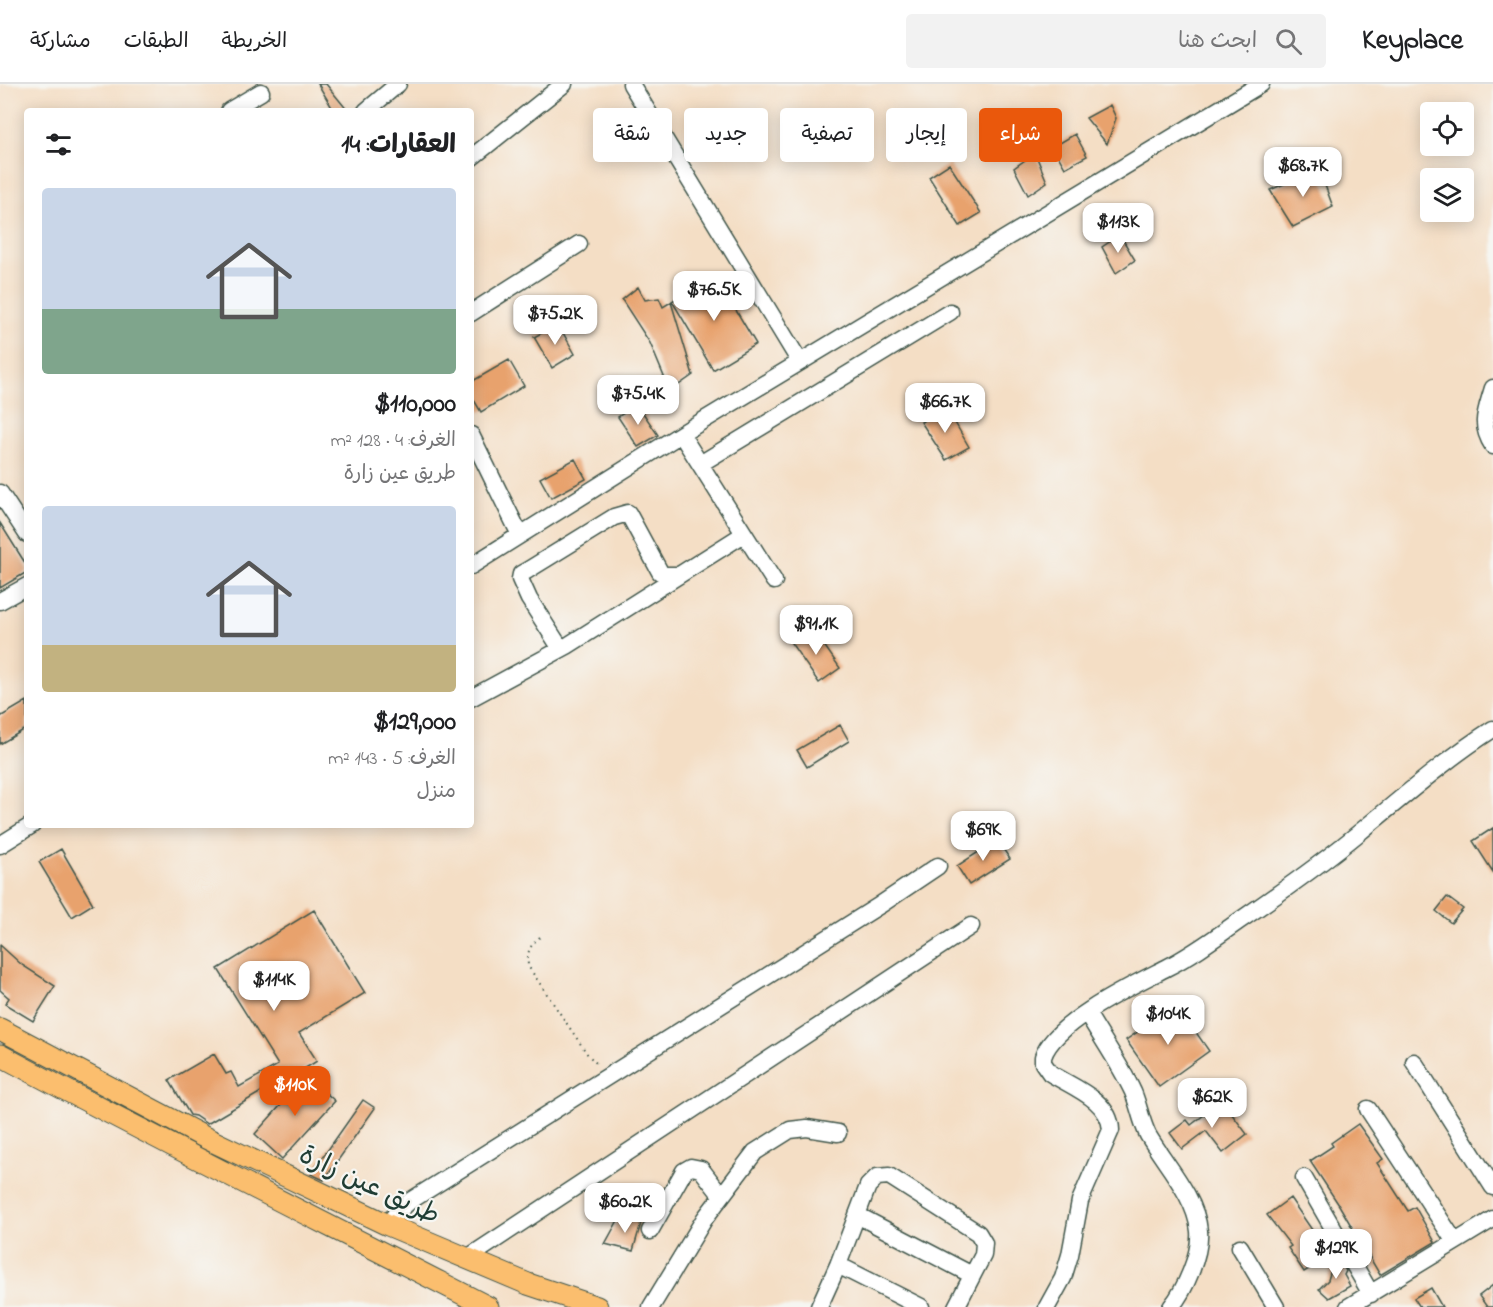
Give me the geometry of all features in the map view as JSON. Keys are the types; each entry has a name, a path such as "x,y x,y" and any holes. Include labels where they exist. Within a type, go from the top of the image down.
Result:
{"main road":[{"name":"طريق عين زارة","path":"0,1029 206,1138 388,1225 570,1303 597,1307"},
{"name":"طريق عين زارة","path":"0,1055 126,1124 488,1307"}],"street":[{"path":"370,108 398,84"},
{"path":"474,156 564,84"},
{"path":"630,84 800,362"},
{"path":"474,564 681,434 1261,84"},
{"path":"235,108 261,92"},
{"path":"474,311 579,244"},
{"path":"700,464 950,312"},
{"path":"1493,388 1484,426 1486,435 1493,446"},
{"path":"681,434 774,582"},
{"path":"474,441 520,535"},
{"path":"0,493 24,529"},
{"path":"561,649 529,598 520,579 521,574 614,517 628,513 660,572 665,575 678,575"},
{"path":"474,696 561,649 744,534"},
{"path":"0,602 24,588"},
{"path":"1047,1307 1066,1271 1080,1201 1110,1130 1109,1118 1101,1105 1050,1073 1043,1063 1045,1051 1051,1043 1087,1013 1115,994 1190,955 1284,890 1346,844 1408,792 1493,729"},
{"path":"0,845 27,828"},
{"path":"388,1225 410,1201 880,905 938,866"},
{"path":"466,1259 971,926"},
{"path":"1087,1013 1133,1093 1147,1132 1191,1202 1197,1218 1199,1234 1197,1253 1180,1295 1171,1307"},
{"path":"1414,1062 1493,1187"},
{"path":"1368,1109 1455,1242"},
{"path":"651,1307 721,1195 755,1152 790,1130 807,1128 838,1133"},
{"path":"650,1231 684,1171 691,1167 701,1169 721,1195"},
{"path":"819,1307 838,1265 868,1186 877,1177 890,1176 978,1233 984,1244 983,1255 956,1307"},
{"path":"1304,1178 1371,1294"},
{"path":"857,1215 972,1275"},
{"path":"1348,1307 1493,1219"},
{"path":"1239,1248 1276,1307"},
{"path":"838,1265 921,1307"}],"path":[{"path":"540,938 530,945 527,954 528,966 588,1055 608,1076"}],"building":[{"path":"318,84 326,84 346,108 332,108"},
{"path":"1110,105 1116,118 1107,144 1086,118"},
{"path":"1075,134 1087,156 1065,168 1062,162 1062,142"},
{"path":"1022,162 1039,162 1047,182 1028,195 1014,168"},
{"path":"949,164 981,213 960,226 929,177"},
{"path":"1319,169 1333,207 1293,227 1270,190"},
{"path":"1120,235 1135,260 1116,273 1102,247"},
{"path":"715,275 756,344 713,370 672,301"},
{"path":"638,287 645,300 659,298 663,307 671,302 693,375 670,391 650,343 622,300"},
{"path":"558,324 575,354 552,368 534,337"},
{"path":"509,360 524,386 481,412 474,400 474,380"},
{"path":"637,404 658,435 638,447 618,417"},
{"path":"946,407 969,447 946,460 921,422"},
{"path":"575,459 586,479 551,498 540,478"},
{"path":"0,523 24,561 24,574 0,588"},
{"path":"812,628 840,668 819,683 791,643"},
{"path":"24,703 24,730 0,744 0,717"},
{"path":"840,725 849,741 807,767 797,750"},
{"path":"1493,828 1493,872 1473,841"},
{"path":"997,840 1010,859 969,885 957,866"},
{"path":"61,849 93,904 72,917 39,862"},
{"path":"1447,897 1463,909 1451,923 1436,911"},
{"path":"314,910 365,993 299,1033 317,1061 207,1124 190,1115 169,1080 214,1054 226,1074 231,1072 239,1087 278,1065 218,969"},
{"path":"0,945 22,965 55,986 33,1021 5,1004 9,998 0,990"},
{"path":"1177,1005 1209,1051 1159,1087 1126,1040"},
{"path":"307,1076 335,1101 282,1159 255,1134"},
{"path":"363,1100 375,1108 324,1180 311,1174"},
{"path":"1222,1101 1247,1134 1223,1153 1206,1131 1182,1149 1170,1133 1187,1120 1191,1125"},
{"path":"1358,1124 1383,1159 1377,1163 1408,1211 1415,1207 1435,1242 1380,1275 1310,1161 1333,1146 1331,1143"},
{"path":"1290,1198 1330,1256 1304,1272 1288,1248 1291,1246 1267,1215"},
{"path":"621,1215 641,1223 633,1251 605,1244"},
{"path":"1339,1259 1346,1271 1344,1275 1350,1286 1329,1298 1319,1289 1328,1280 1334,1260"},
{"path":"1493,1285 1493,1307 1487,1307 1479,1296"},
{"path":"1431,1288 1442,1307 1420,1307 1414,1298"}]}
